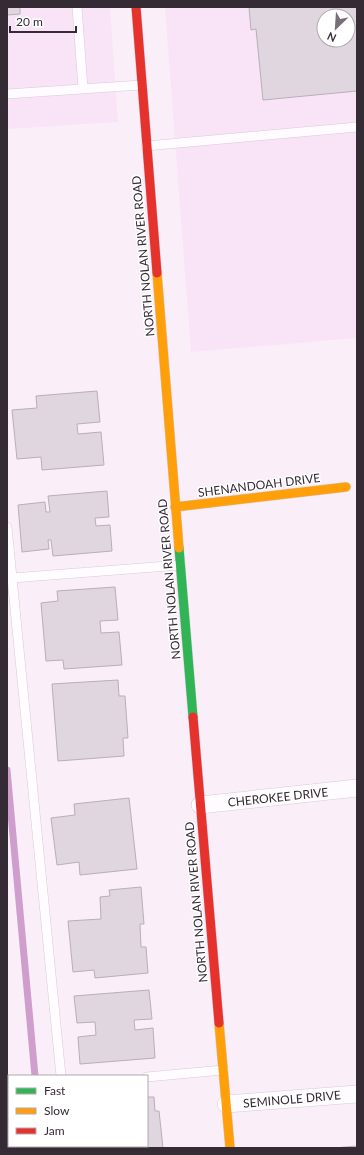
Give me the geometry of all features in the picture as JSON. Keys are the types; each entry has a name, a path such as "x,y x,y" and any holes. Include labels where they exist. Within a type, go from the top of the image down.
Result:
{"main road":[{"name":"NORTH NOLAN RIVER ROAD","path":"136,7 175,507 230,1148"},
{"name":"SHENANDOAH DRIVE","path":"175,507 346,487"}],"street":[{"name":"CHEROKEE DRIVE","path":"200,805 357,788"},
{"name":"SEMINOLE DRIVE","path":"226,1104 357,1094"}],"lane":[{"path":"77,7 83,88"},
{"path":"7,94 141,85"},
{"path":"146,146 357,127"},
{"path":"7,527 61,1075"},
{"path":"12,578 181,565"},
{"path":"148,1077 223,1070"}],"shaded area":[{"path":"7,7 110,7 118,122 7,129"},
{"path":"165,7 357,7 357,338 191,352"},
{"path":"7,1102 8,1147 25,1148 7,1148"}],"building":[{"path":"7,7 20,7 20,14 7,15"},
{"path":"249,7 357,7 357,91 263,100 256,29 251,30"},
{"path":"97,391 100,422 77,424 78,434 101,432 104,465 42,470 41,457 17,459 12,410 37,408 36,396"},
{"path":"107,491 109,517 95,518 96,526 110,525 112,551 53,556 51,540 48,540 49,549 22,552 18,505 45,502 46,512 50,512 48,496"},
{"path":"115,587 118,620 100,621 101,633 119,632 122,665 64,669 63,660 46,661 41,603 58,601 57,591"},
{"path":"118,680 119,696 125,696 128,738 123,738 124,756 58,761 52,684"},
{"path":"129,798 137,869 80,875 79,862 57,865 51,818 75,815 74,804"},
{"path":"141,887 144,924 140,924 141,947 146,947 148,973 95,978 94,970 73,972 68,921 101,919 100,897 110,896 109,890"},
{"path":"149,990 152,1019 134,1020 135,1030 153,1028 155,1058 80,1064 78,1037 96,1035 95,1022 77,1023 74,996"},
{"path":"148,1097 154,1097 155,1111 159,1111 163,1148 96,1148 148,1147"},
{"path":"357,1146 357,1148 334,1148"}],"waterway":[{"path":"7,770 35,1075"}],"traffic: fast":[{"path":"179,548 193,717"}],"traffic: slow":[{"path":"157,273 179,548"},
{"path":"175,507 346,487"},
{"path":"219,1023 230,1148"}],"traffic: jam":[{"path":"136,7 157,273"},
{"path":"193,717 219,1023"}]}
